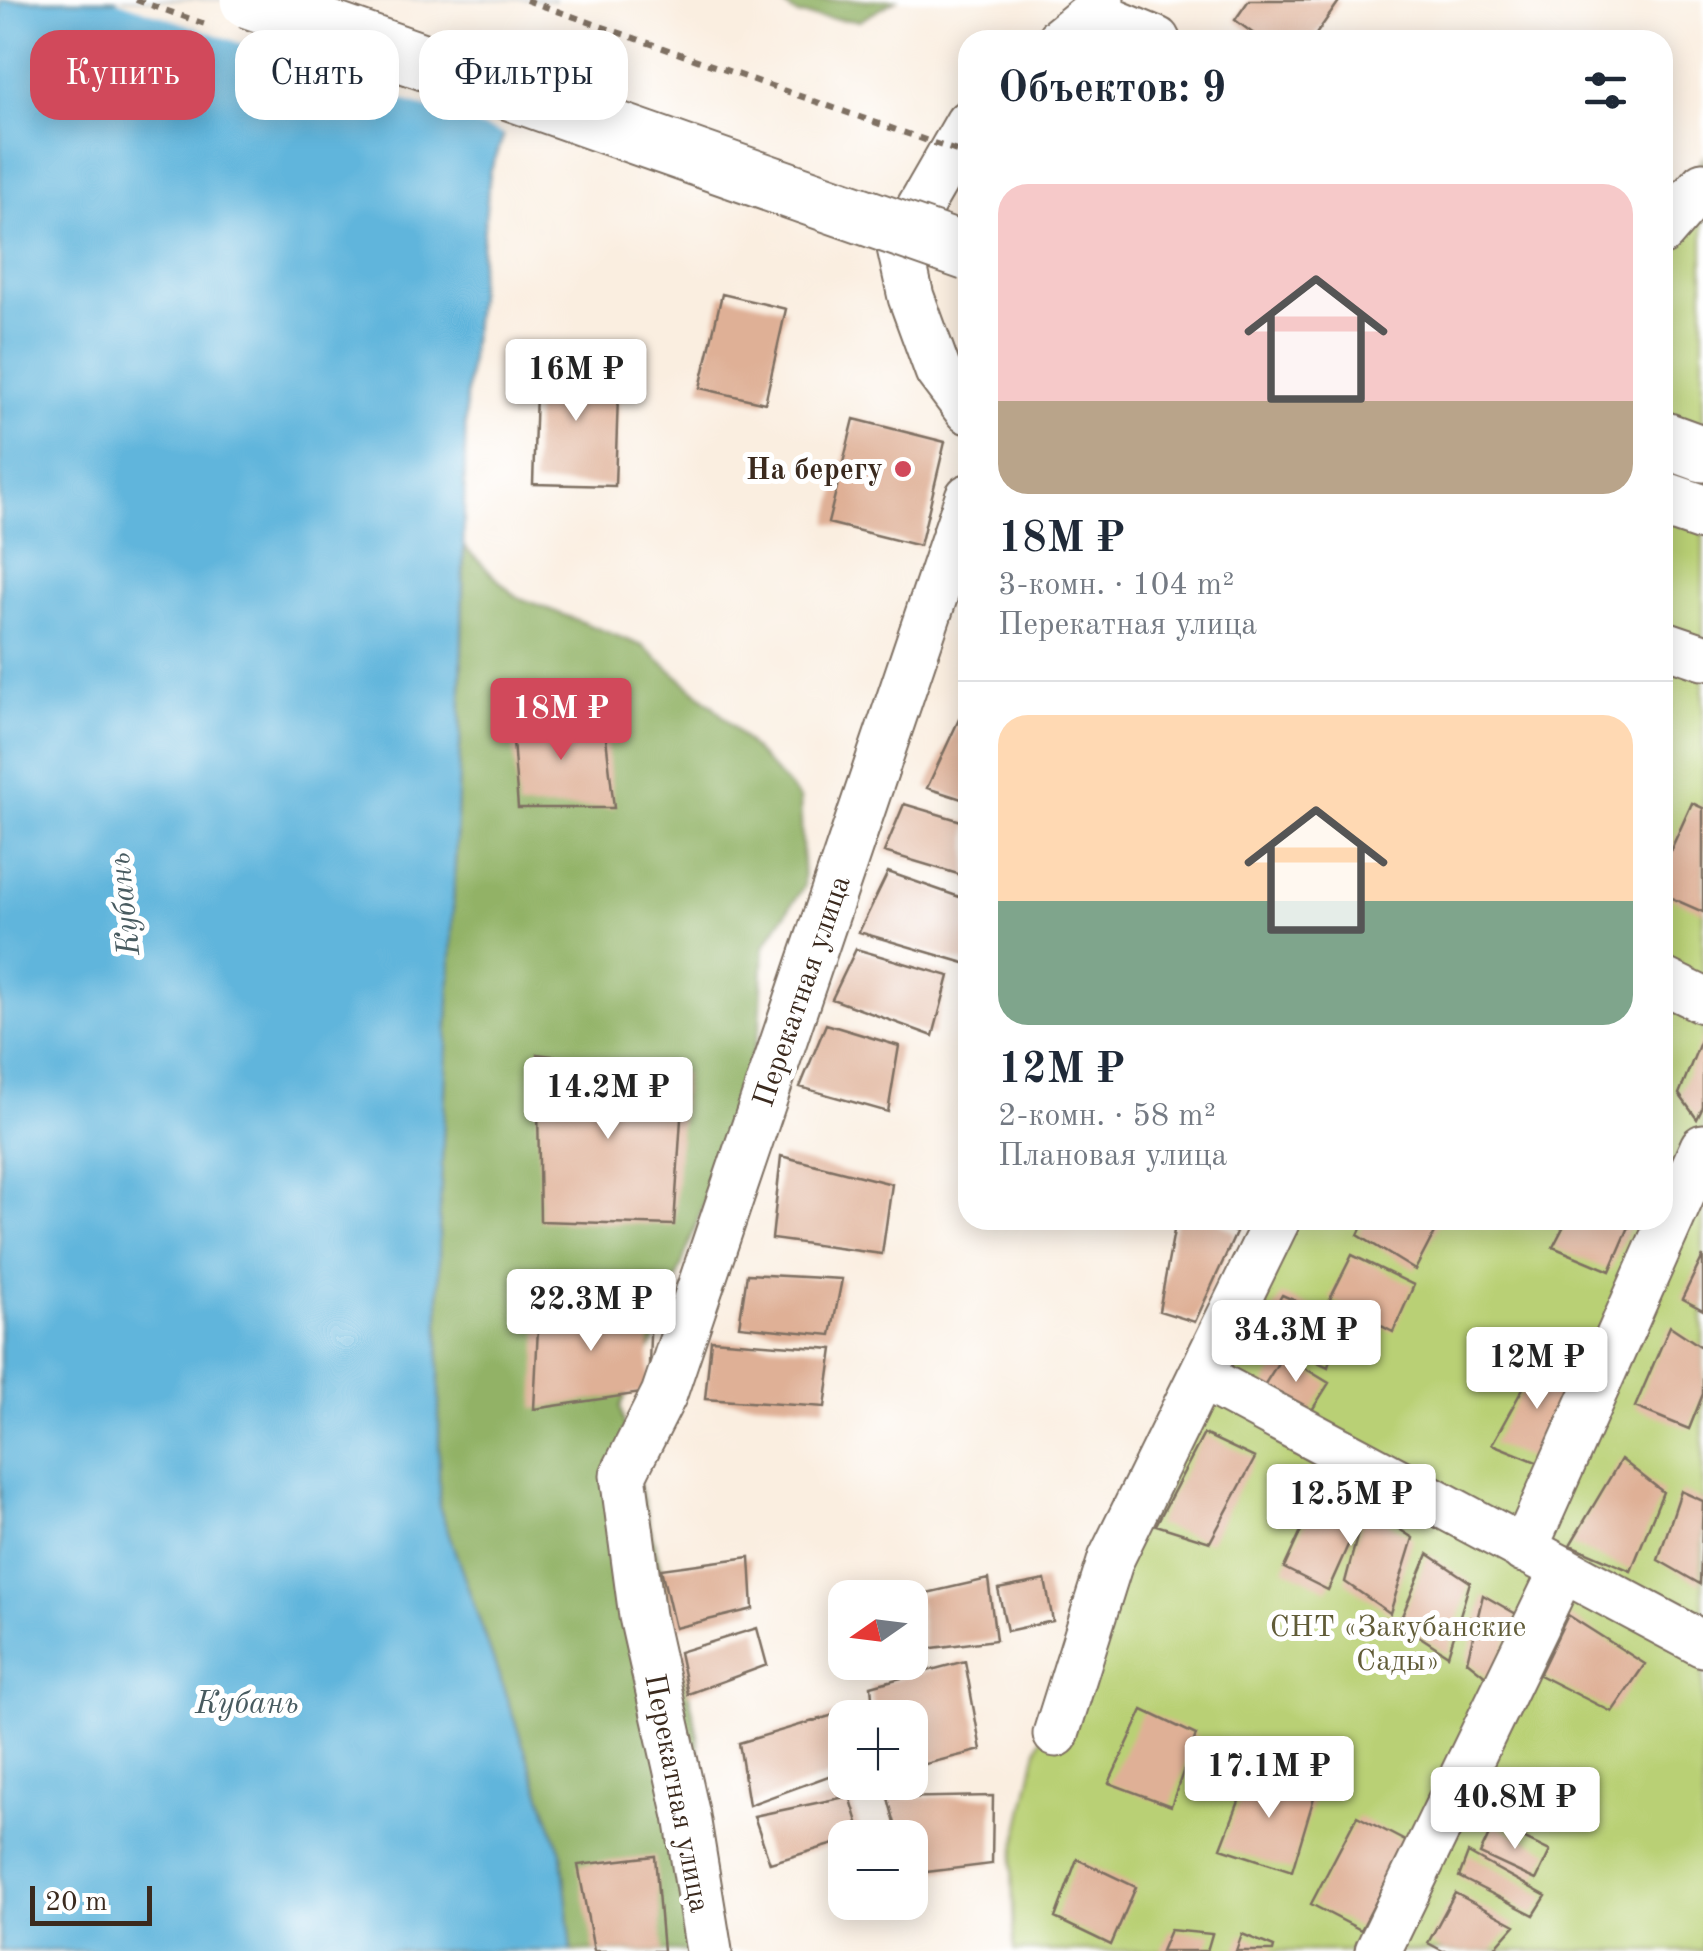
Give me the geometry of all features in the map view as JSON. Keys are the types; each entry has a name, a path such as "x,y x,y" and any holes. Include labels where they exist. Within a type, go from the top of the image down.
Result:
{"highway":[{"path":"248,0 958,248"},
{"path":"1673,444 1703,454"},
{"path":"1673,502 1703,512"}],"street":[{"path":"1084,18 1124,30"},
{"path":"958,141 899,243 910,297 938,371 958,398"},
{"name":"Перекатная улица","path":"709,1951 687,1816 642,1616 623,1475 664,1394 958,527"},
{"path":"1673,647 1703,657"},
{"path":"1673,985 1703,1000"},
{"path":"1673,1224 1703,1146"},
{"path":"1056,1734 1111,1559 1217,1384 1272,1230"},
{"path":"1378,1951 1543,1560 1671,1230"},
{"path":"1217,1384 1703,1644"}],"path":[{"path":"526,0 958,151"}],"green space":[{"path":"776,0 896,0 859,21 798,15"},
{"name":"СНТ «Закубанские Сады»","path":"1703,158 1703,1951 1014,1951 1012,1862 1038,1745 1259,1230 1673,1230 1673,206"},
{"path":"464,547 515,596 643,646 715,708 800,799 804,886 764,946 760,1028 727,1138 656,1337 620,1407 699,1740 692,1858 692,1951 572,1951 562,1855 439,1506 439,1231 460,748"}],"water":[{"name":"Кубань","path":"0,0 554,0 543,30 419,30 419,120 509,120 490,172 466,398 460,748 439,1231 439,1506 562,1855 572,1951 0,1951"}],"pier":[{"path":"116,0 558,3 548,30 419,30 419,105 399,98 399,30 235,30 235,41 215,34 215,30 202,30"},
{"path":"462,120 514,120 508,136"}],"building":[{"path":"1249,0 1340,0 1319,30 1248,30 1235,20"},
{"path":"722,294 786,309 765,403 700,388"},
{"path":"537,361 619,364 615,486 533,484"},
{"path":"854,419 945,442 920,546 828,523"},
{"path":"511,713 604,720 614,808 518,808"},
{"path":"958,721 958,798 927,788"},
{"path":"1692,803 1703,808 1703,912 1673,899 1673,845"},
{"path":"904,804 958,820 958,874 884,852"},
{"path":"888,872 958,896 958,961 859,932"},
{"path":"856,949 949,976 933,1036 832,999"},
{"path":"826,1024 899,1046 888,1112 800,1087"},
{"path":"1703,1035 1703,1107 1697,1119 1679,1094"},
{"path":"537,1054 684,1073 674,1225 540,1221"},
{"path":"781,1156 892,1184 882,1254 772,1239"},
{"path":"1174,1230 1236,1233 1195,1322 1159,1311"},
{"path":"1360,1230 1436,1230 1415,1270 1358,1235"},
{"path":"1562,1230 1628,1230 1610,1271 1553,1247"},
{"path":"1352,1255 1414,1285 1393,1332 1330,1299"},
{"path":"1703,1256 1703,1310 1682,1299"},
{"path":"747,1274 842,1279 831,1335 739,1326"},
{"path":"1282,1295 1340,1321 1328,1367 1260,1335"},
{"path":"539,1307 651,1308 648,1392 534,1409"},
{"path":"1670,1326 1703,1348 1703,1394 1689,1429 1635,1407"},
{"path":"711,1340 833,1349 825,1407 705,1399"},
{"path":"1542,1354 1577,1380 1544,1465 1492,1444"},
{"path":"1283,1355 1329,1383 1309,1415 1263,1387"},
{"path":"1204,1434 1255,1458 1210,1542 1156,1525"},
{"path":"1621,1459 1663,1492 1631,1571 1570,1545"},
{"path":"1321,1487 1365,1507 1328,1590 1284,1568"},
{"path":"1681,1491 1703,1501 1700,1584 1658,1560"},
{"path":"1365,1507 1413,1538 1390,1613 1345,1582"},
{"path":"1428,1554 1470,1582 1448,1655 1399,1623"},
{"path":"750,1557 753,1609 675,1628 661,1569"},
{"path":"988,1579 996,1640 928,1648 928,1593"},
{"path":"1045,1580 1053,1621 1007,1631 998,1589"},
{"path":"1483,1595 1518,1615 1492,1681 1467,1661"},
{"path":"1568,1615 1645,1664 1612,1712 1539,1675"},
{"path":"757,1628 767,1665 688,1694 679,1652"},
{"path":"965,1661 981,1750 928,1763 928,1700 872,1700 871,1686 894,1680 928,1680 928,1671"},
{"path":"1143,1710 1196,1735 1171,1806 1109,1783"},
{"path":"828,1717 828,1776 749,1805 739,1743"},
{"path":"1251,1770 1315,1794 1292,1871 1221,1848"},
{"path":"993,1796 992,1864 928,1872 928,1820 894,1820 889,1800"},
{"path":"831,1800 851,1800 857,1820 828,1820 828,1846 770,1863 754,1816"},
{"path":"1357,1816 1407,1842 1361,1930 1311,1904"},
{"path":"1494,1824 1550,1851 1536,1880 1480,1854"},
{"path":"1468,1853 1546,1896 1534,1915 1459,1877"},
{"path":"655,1856 663,1951 594,1951 578,1865"},
{"path":"1077,1859 1136,1887 1111,1945 1055,1918"},
{"path":"1455,1893 1515,1925 1492,1951 1443,1951 1428,1943"},
{"path":"1170,1930 1212,1934 1207,1951 1161,1951"},
{"path":"1242,1934 1274,1947 1273,1951 1236,1951"}],"place":[{"name":"На берегу","path":"903,469"}]}
